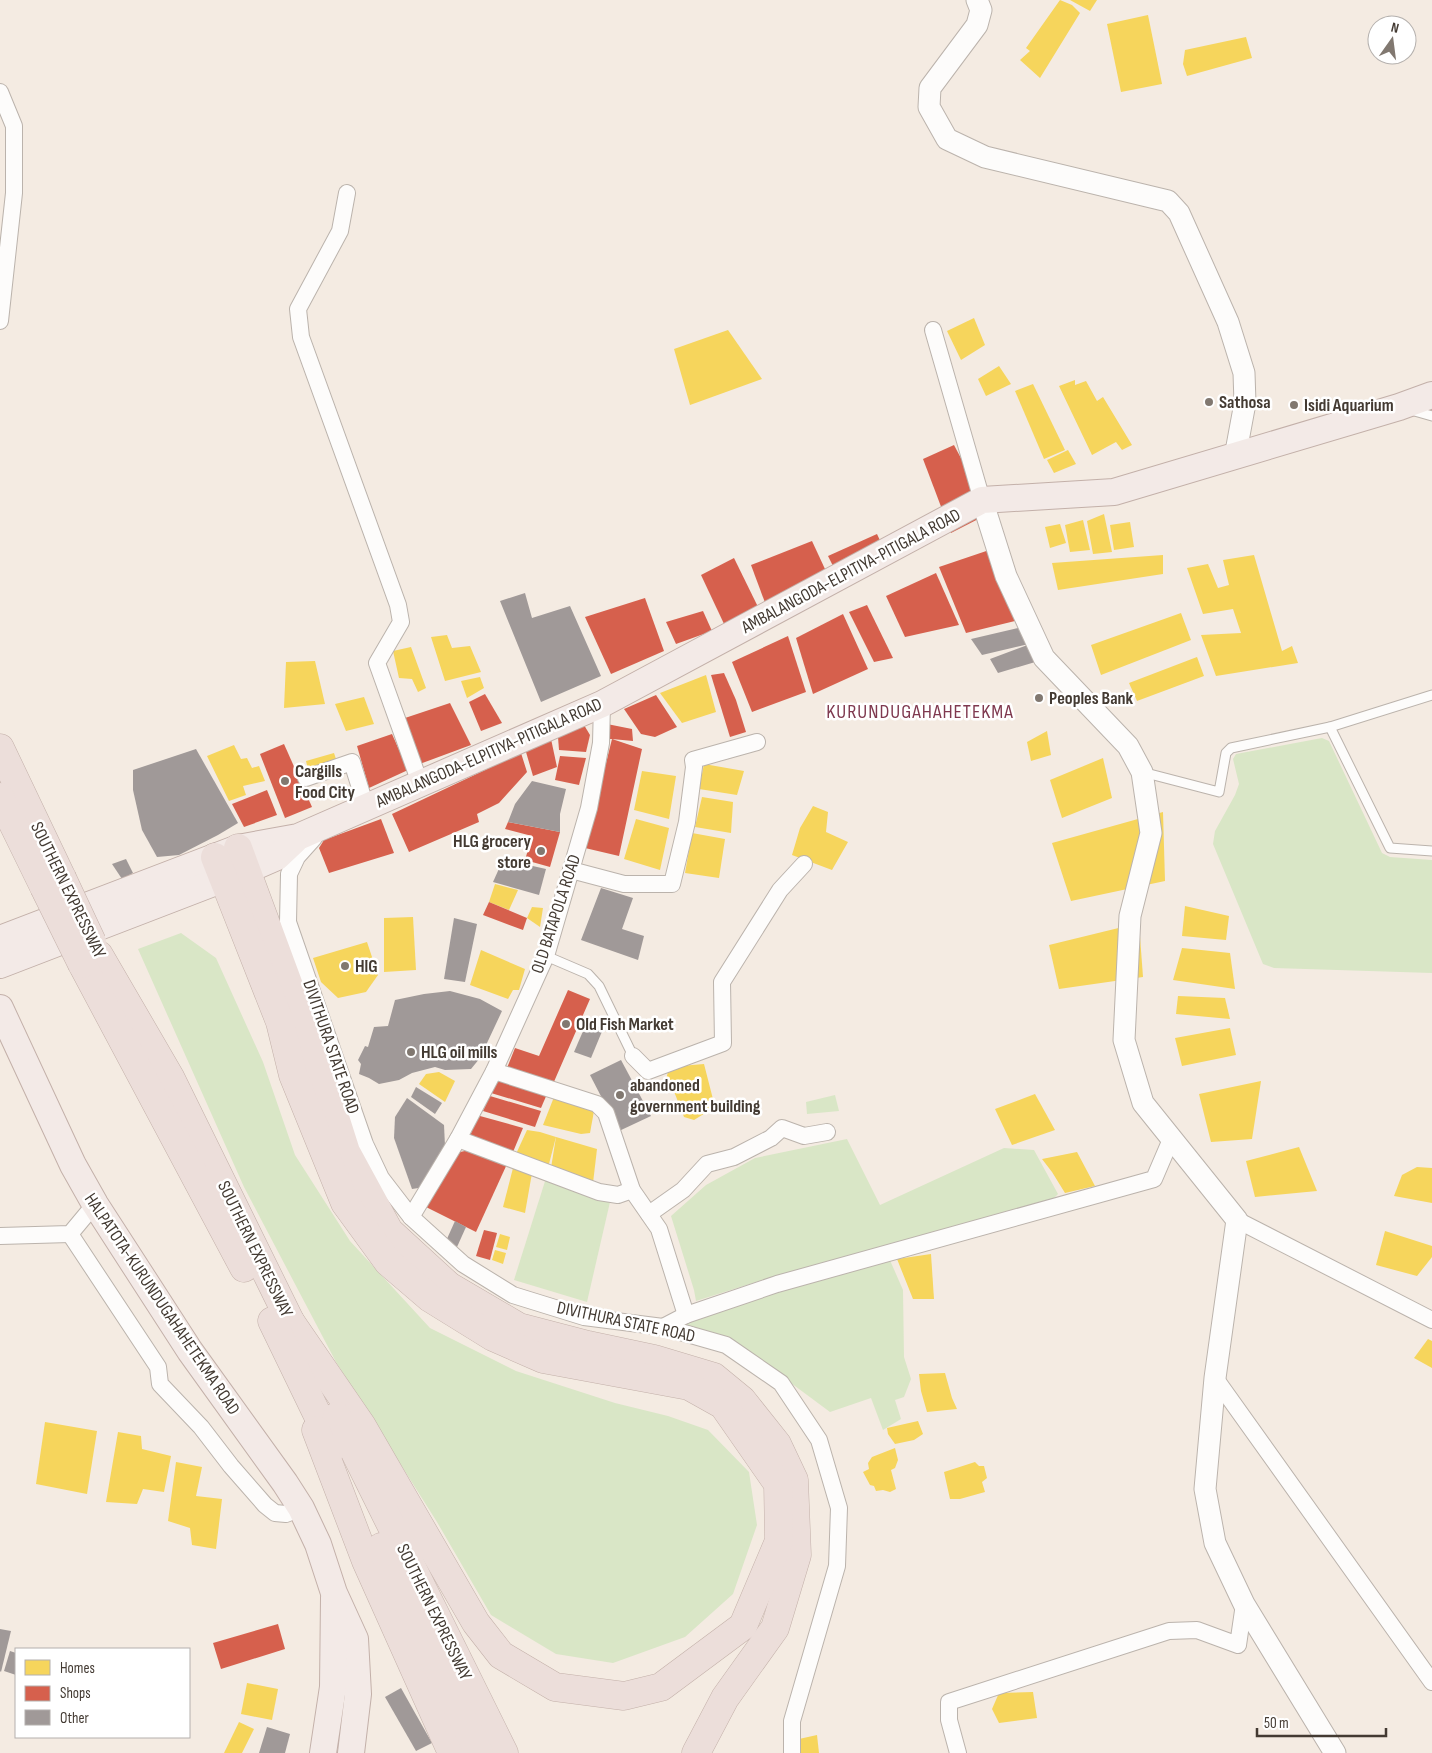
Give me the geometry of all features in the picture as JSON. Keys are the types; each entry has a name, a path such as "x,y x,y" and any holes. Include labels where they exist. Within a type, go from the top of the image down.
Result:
{"highway":[{"name":"SOUTHERN EXPRESSWAY","path":"0,748 53,882 90,959 170,1077 479,1753"},
{"name":"SOUTHERN EXPRESSWAY","path":"0,797 53,882"},
{"path":"231,863 280,1022 293,1076 346,1203 388,1262 430,1298 485,1332 543,1359 689,1386 723,1405 778,1484 780,1541 743,1626 661,1687 624,1696 555,1686 501,1654 476,1623 362,1426 285,1329"},
{"path":"231,863 319,1068 346,1152 389,1230 449,1286 519,1327 588,1345 654,1359 714,1376 742,1400 776,1444 794,1480 797,1555 775,1628 725,1698 696,1753"},
{"name":"SOUTHERN EXPRESSWAY","path":"285,1329 504,1753"},
{"path":"285,1329 366,1561 452,1753"}],"main road":[{"name":"AMBALANGODA-ELPITIYA-PITIGALA ROAD","path":"0,965 231,863 298,837 602,704 982,500 1114,492 1399,407 1431,412"},
{"name":"AMBALANGODA-ELPITIYA-PITIGALA ROAD","path":"0,939 231,863"},
{"name":"HALPATOTA-KURUNDUGAHAHETEKMA ROAD","path":"0,1008 73,1165 94,1204 190,1351 285,1483 301,1508 318,1544 334,1593 355,1639 358,1694 351,1753"},
{"name":"HALPATOTA-KURUNDUGAHAHETEKMA ROAD","path":"323,1753 333,1687 334,1593"}],"street":[{"path":"977,0 981,10 977,25 930,88 928,107 947,140 985,157 1168,201 1179,213 1228,322 1244,373 1245,403 1235,456"},
{"path":"0,92 14,126 14,193 0,320"},
{"path":"347,193 340,231 298,310 300,337 398,605 401,622 377,663 420,783"},
{"path":"933,330 1006,576 1044,658 1128,746 1142,772 1151,833 1130,916 1124,1040 1143,1103 1237,1220 1432,1320"},
{"name":"OLD BATAPOLA ROAD","path":"411,1217 458,1139 494,1071 546,956 589,808 601,743 602,704"},
{"path":"571,870 624,884 672,884 687,822 694,768 693,760 757,742"},
{"path":"306,778 352,762 366,807"},
{"name":"DIVITHURA STATE ROAD","path":"328,823 297,857 289,874 288,922 365,1144 381,1178 411,1217 462,1264 513,1294 584,1316 663,1327 726,1345 781,1382 819,1440 840,1508 837,1566 792,1721 792,1753"},
{"path":"633,1056 648,1070 723,1043 722,982 780,890 804,864"},
{"path":"494,1071 597,1104 606,1113 632,1190 659,1229 686,1315"},
{"path":"649,1214 683,1190 708,1164 734,1157 771,1138 782,1128 804,1136 827,1132"},
{"path":"663,1327 686,1315 777,1284 1154,1179 1172,1137"},
{"path":"458,1139 599,1192 618,1195 632,1190"},
{"path":"0,1236 70,1234 94,1204"},
{"path":"1237,1220 1215,1378 1205,1490 1214,1543 1244,1604 1335,1753"},
{"path":"70,1234 158,1367 160,1384 201,1426 231,1466 265,1506 275,1513 286,1514 301,1508"},
{"path":"1215,1378 1432,1682"},
{"path":"958,1753 948,1720 950,1702 1169,1631 1197,1630 1238,1644 1244,1604"}],"lane":[{"path":"1142,772 1219,792 1226,753 1231,748 1330,727 1432,695"},
{"path":"1330,727 1390,848 1432,850"},
{"path":"546,956 588,974 600,986 633,1056"}],"green space":[{"path":"1322,738 1329,741 1382,853 1390,857 1432,860 1432,973 1274,968 1263,964 1213,844 1215,831 1239,784 1233,759 1236,754"},
{"path":"181,933 216,958 263,1062 295,1155 350,1241 430,1328 516,1371 615,1403 668,1416 708,1430 749,1472 757,1525 733,1594 685,1637 613,1663 556,1654 491,1615 437,1522 336,1362 244,1187 138,949"},
{"path":"835,1095 839,1111 807,1114 806,1102"},
{"path":"847,1139 880,1205 1004,1148 1034,1150 1058,1194 1053,1199 919,1238 769,1278 696,1301 671,1216 706,1185 755,1158"},
{"path":"546,1178 610,1202 587,1302 514,1280"},
{"path":"889,1258 903,1290 904,1357 911,1379 904,1397 895,1400 901,1419 883,1430 871,1398 830,1412 768,1366 663,1327 710,1307"}],"building: Homes":[{"path":"1060,0 1072,5 1080,13 1040,78 1020,60 1030,51 1026,48"},
{"path":"1070,0 1097,0 1090,11"},
{"path":"1148,15 1162,84 1121,92 1107,24"},
{"path":"1246,37 1252,58 1187,76 1183,64 1185,50"},
{"path":"974,318 985,345 961,360 947,331"},
{"path":"728,330 762,379 690,405 674,349"},
{"path":"999,366 1011,384 986,396 978,379"},
{"path":"1075,380 1075,385 1086,381 1097,401 1103,397 1132,445 1122,450 1116,442 1092,455 1059,386"},
{"path":"1033,384 1065,450 1044,459 1015,391"},
{"path":"1068,450 1076,464 1054,473 1047,460"},
{"path":"1104,514 1112,552 1093,554 1087,521"},
{"path":"1083,520 1090,550 1070,552 1065,525"},
{"path":"1130,522 1134,547 1114,550 1110,525"},
{"path":"1060,524 1066,543 1050,548 1045,527"},
{"path":"1163,555 1163,574 1058,590 1052,563"},
{"path":"1254,555 1282,651 1292,646 1298,663 1216,676 1201,635 1241,633 1233,609 1203,614 1187,568 1208,564 1218,588 1229,585 1223,560"},
{"path":"1181,613 1191,640 1101,675 1091,645"},
{"path":"447,635 452,648 470,646 481,672 445,681 431,637"},
{"path":"411,647 426,688 418,692 412,679 399,678 393,651"},
{"path":"1197,657 1204,676 1137,701 1129,683"},
{"path":"315,661 325,704 284,708 286,662"},
{"path":"706,675 716,712 682,723 660,693"},
{"path":"480,677 484,688 467,698 461,681"},
{"path":"364,697 374,724 346,731 335,704"},
{"path":"1047,731 1051,755 1031,761 1027,742"},
{"path":"234,745 241,759 247,758 252,768 259,766 265,781 243,786 246,795 229,801 207,756"},
{"path":"334,753 338,765 309,774 306,761"},
{"path":"1103,758 1112,798 1062,818 1050,780"},
{"path":"704,764 744,771 737,795 699,789"},
{"path":"642,771 676,776 669,819 634,810"},
{"path":"702,797 733,802 731,833 695,827"},
{"path":"813,806 828,812 826,832 848,842 832,870 792,855 800,828"},
{"path":"1163,812 1165,881 1071,901 1052,843"},
{"path":"636,819 669,828 660,870 624,859"},
{"path":"692,833 725,839 719,878 685,873"},
{"path":"495,884 518,890 509,910 489,902"},
{"path":"1185,906 1229,916 1226,940 1182,936"},
{"path":"532,907 543,908 540,927 527,918"},
{"path":"413,917 416,970 384,972 384,918"},
{"path":"1139,923 1143,977 1059,989 1049,945"},
{"name":"HlG","path":"367,942 378,975 366,992 338,998 321,982 313,958"},
{"path":"1182,948 1230,953 1235,989 1173,980"},
{"path":"481,950 525,969 519,990 513,990 508,999 470,985"},
{"path":"1178,996 1225,998 1230,1019 1176,1014"},
{"path":"1230,1028 1236,1055 1182,1066 1175,1038"},
{"path":"704,1064 715,1107 694,1120 684,1117 675,1094 666,1080 669,1067"},
{"path":"439,1072 455,1081 445,1102 419,1084 426,1074"},
{"path":"1261,1081 1252,1139 1211,1142 1199,1094"},
{"path":"1035,1094 1055,1130 1012,1145 995,1109"},
{"path":"554,1097 594,1111 590,1133 581,1134 543,1125"},
{"path":"527,1130 556,1137 549,1164 542,1166 516,1154"},
{"path":"556,1137 597,1149 593,1183 550,1174"},
{"path":"1299,1147 1317,1191 1255,1197 1246,1161"},
{"path":"1077,1152 1095,1186 1065,1193 1042,1159"},
{"path":"1417,1167 1432,1168 1432,1203 1394,1196 1402,1175"},
{"path":"513,1168 532,1173 525,1213 503,1207"},
{"path":"1385,1231 1432,1246 1432,1257 1417,1276 1376,1265"},
{"path":"500,1234 510,1237 507,1250 496,1247"},
{"path":"495,1250 506,1253 503,1264 492,1260"},
{"path":"931,1254 934,1299 913,1299 897,1259"},
{"path":"1428,1339 1432,1341 1432,1368 1414,1358"},
{"path":"945,1373 957,1409 927,1412 921,1391 919,1374"},
{"path":"918,1421 923,1434 914,1440 895,1444 888,1434 887,1428"},
{"path":"45,1422 97,1431 87,1494 36,1484"},
{"path":"118,1432 141,1436 142,1449 171,1456 164,1492 143,1489 137,1504 106,1502"},
{"path":"895,1448 898,1460 895,1468 891,1470 896,1489 890,1492 876,1491 874,1486 870,1485 863,1472 869,1469 868,1463 872,1457"},
{"path":"176,1462 202,1467 196,1496 222,1499 216,1549 192,1545 190,1528 168,1521"},
{"path":"975,1462 979,1466 984,1466 987,1478 982,1482 985,1492 960,1499 950,1499 944,1472"},
{"path":"247,1683 278,1689 272,1720 241,1714"},
{"path":"1033,1692 1037,1718 999,1723 992,1709 999,1693"},
{"path":"239,1722 254,1729 242,1753 224,1753"},
{"path":"817,1735 819,1753 800,1753 799,1739"}],"building: Shops":[{"path":"954,445 990,513 951,533 923,459"},
{"path":"877,534 889,560 839,578 828,556"},
{"path":"812,541 831,582 767,608 751,565"},
{"path":"1007,544 1031,617 966,633 939,567"},
{"path":"734,558 760,611 725,626 701,575"},
{"path":"936,573 959,625 905,637 886,596"},
{"path":"645,598 664,651 611,674 585,617"},
{"path":"867,605 893,658 874,662 849,612"},
{"path":"703,611 712,631 676,644 666,622"},
{"path":"843,614 868,669 813,694 796,638"},
{"path":"788,636 806,692 752,712 732,662"},
{"path":"724,673 736,700 746,732 730,737 711,675"},
{"path":"485,694 502,723 481,731 469,702"},
{"path":"656,695 677,727 655,737 641,734 624,709"},
{"path":"450,703 471,745 417,765 402,719"},
{"path":"607,724 632,729 633,741 607,739"},
{"path":"584,725 590,735 586,752 559,750 558,737"},
{"path":"392,734 408,770 369,788 357,746"},
{"path":"551,739 557,767 533,776 526,752"},
{"path":"612,739 642,749 619,856 585,848"},
{"name":"Cargills Food City","path":"284,744 312,807 285,818 260,754"},
{"path":"521,753 527,772 499,803 477,814 479,822 409,852 392,814"},
{"path":"560,756 586,758 579,785 555,780"},
{"path":"267,790 277,815 244,827 232,804"},
{"path":"381,819 394,853 329,873 319,848 324,840"},
{"path":"508,822 560,832 550,867 525,860 532,836 505,829"},
{"path":"489,902 527,918 523,930 483,915"},
{"name":"Old Fish Market","path":"568,990 590,999 553,1084 507,1068 515,1048 539,1056"},
{"path":"504,1080 547,1094 541,1108 491,1093 496,1083"},
{"path":"490,1096 541,1111 535,1127 483,1111"},
{"path":"480,1116 523,1128 513,1152 469,1140 473,1127"},
{"path":"470,1150 507,1164 476,1232 426,1207 455,1153"},
{"path":"484,1230 497,1233 490,1260 476,1256"},
{"path":"278,1624 285,1649 221,1669 213,1643"}],"building: Other":[{"path":"525,593 532,618 570,606 601,676 541,702 500,601"},
{"path":"1022,627 1033,643 982,655 971,639"},
{"path":"1033,643 1042,660 998,673 990,659"},
{"path":"196,749 238,823 179,855 157,857 142,830 133,790 133,770"},
{"path":"532,781 566,789 560,814 560,832 508,822 515,804"},
{"path":"126,859 133,873 122,879 112,864"},
{"path":"502,862 515,862 546,869 539,895 493,882"},
{"path":"601,888 633,898 622,929 644,936 638,960 581,940"},
{"path":"454,918 477,924 465,982 444,979"},
{"path":"450,991 480,999 502,1011 480,1058 471,1069 445,1070 435,1067 412,1073 399,1080 379,1084 359,1074 361,1064 358,1060 365,1046 368,1047 374,1027 388,1026 395,1000"},
{"path":"587,1022 603,1029 591,1058 574,1052"},
{"name":"abandoned government building","path":"621,1060 651,1116 619,1131 590,1075"},
{"path":"416,1087 442,1103 435,1114 411,1097"},
{"path":"407,1098 444,1125 445,1146 425,1187 412,1189 394,1138 395,1117"},
{"path":"455,1221 466,1227 457,1247 446,1241"},
{"path":"0,1629 11,1631 1,1672 0,1671"},
{"path":"10,1651 15,1653 15,1675 4,1671"},
{"path":"401,1688 432,1743 416,1751 385,1697"},
{"path":"267,1727 290,1734 285,1753 259,1753"}],"place":[{"name":"Sathosa","path":"1209,402"},
{"name":"Isidi Aquarium","path":"1294,405"},
{"name":"Peoples Bank","path":"1039,698"},
{"name":"Cargills Food City","path":"285,781"},
{"name":"HLG grocery store","path":"541,851"},
{"name":"HlG","path":"345,966"},
{"name":"Old Fish Market","path":"566,1024"},
{"name":"HLG oil mills","path":"411,1052"},
{"name":"abandoned government building","path":"620,1095"}],"district":[{"name":"KURUNDUGAHAHETEKMA","path":"920,712"}]}
